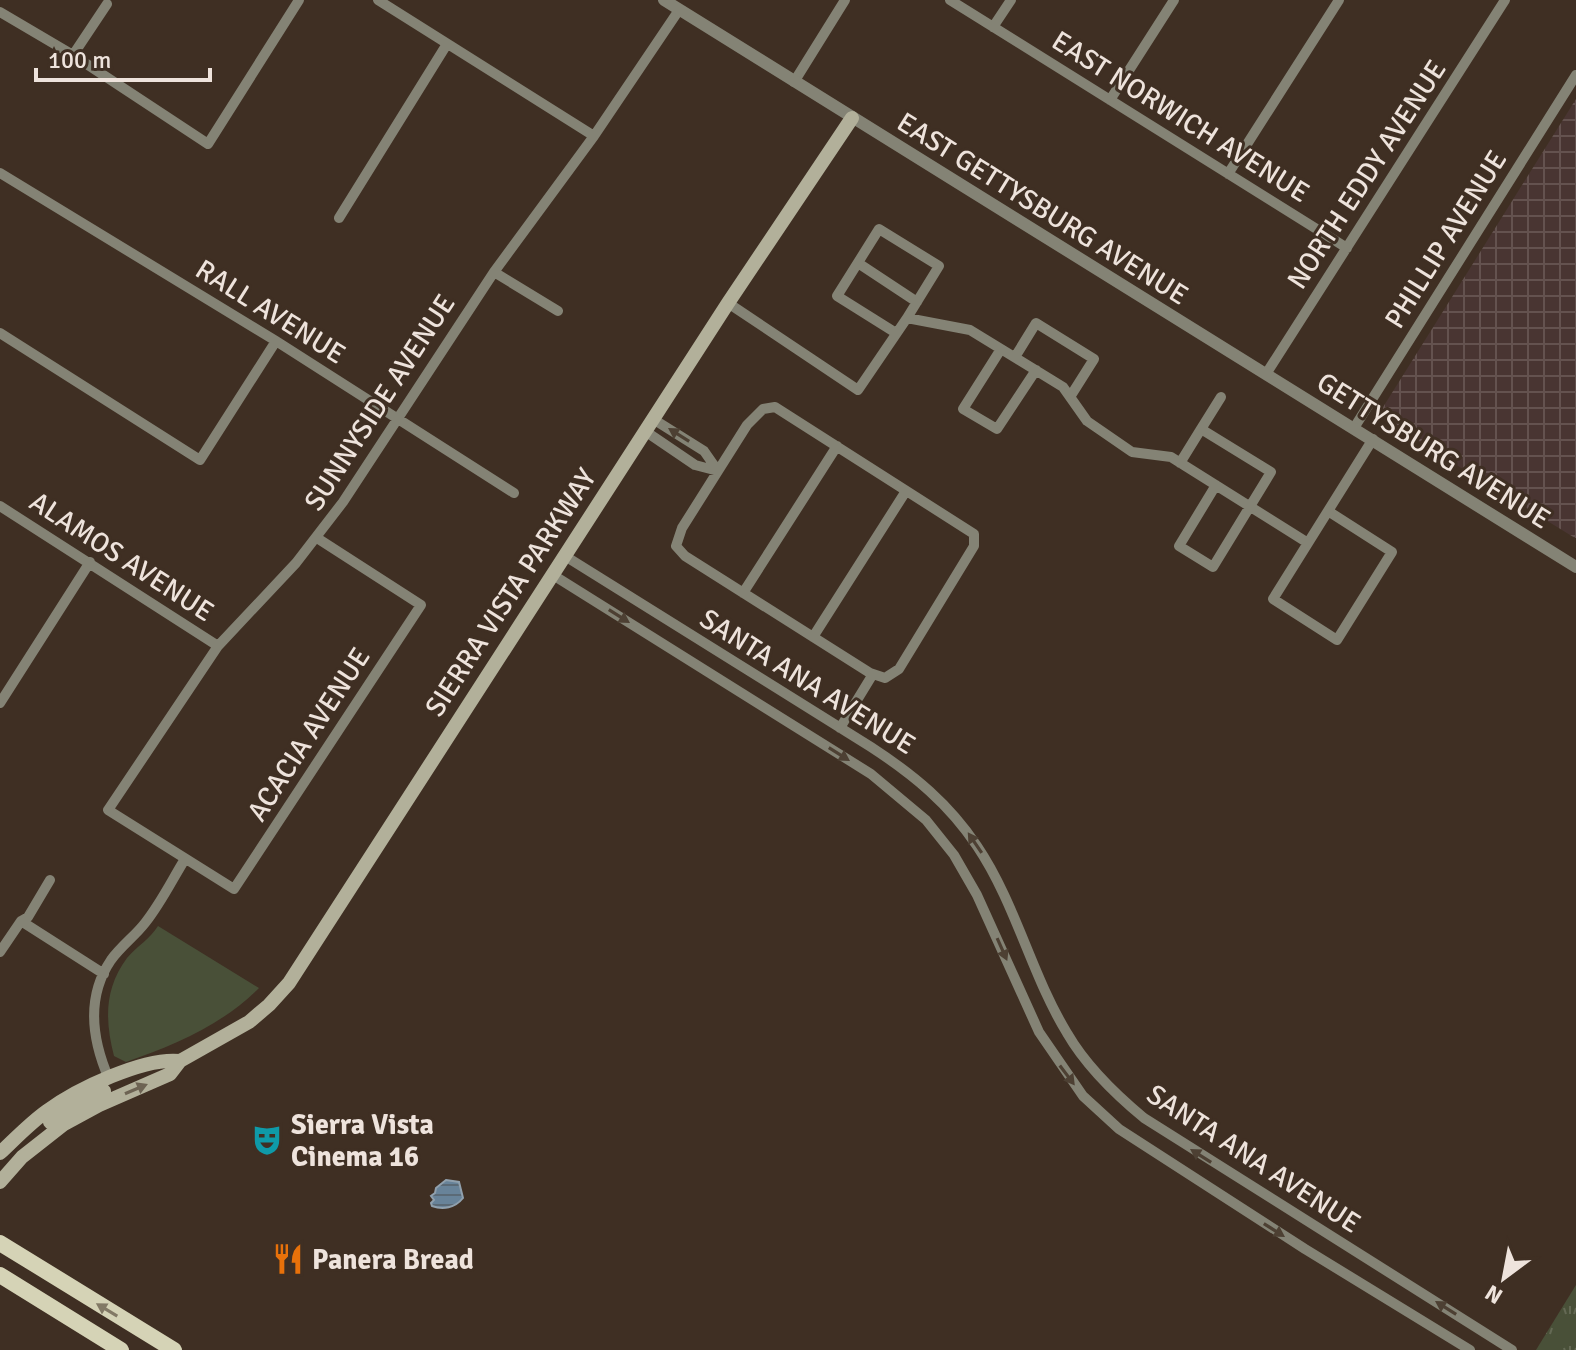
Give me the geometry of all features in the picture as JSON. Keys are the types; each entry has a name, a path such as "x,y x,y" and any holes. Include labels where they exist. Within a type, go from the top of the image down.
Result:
{"main road":[{"name":"SIERRA VISTA PARKWAY","path":"0,1182 22,1157 64,1124 170,1074 180,1061 249,1022 289,983 728,303 852,118"},
{"name":"SIERRA VISTA PARKWAY","path":"0,1153 48,1110 109,1079 164,1060 180,1061"},
{"path":"22,1157 48,1123 103,1092 109,1079"},
{"path":"0,1243 174,1350"},
{"path":"0,1275 121,1350"}],"street":[{"path":"0,12 73,55 208,144 299,0"},
{"path":"378,0 594,136"},
{"path":"664,0 794,82 845,0"},
{"name":"EAST NORWICH AVENUE","path":"950,0 1347,248"},
{"path":"993,27 1011,0"},
{"path":"1110,100 1174,0"},
{"path":"1228,174 1339,0"},
{"name":"NORTH EDDY AVENUE","path":"1266,374 1505,0"},
{"path":"73,55 107,4"},
{"name":"SUNNYSIDE AVENUE","path":"185,859 108,810 218,646 317,538 494,272 594,136 679,10"},
{"path":"339,218 447,44"},
{"name":"PHILLIP AVENUE","path":"1354,428 1576,75"},
{"name":"EAST GETTYSBURG AVENUE","path":"794,82 1266,374"},
{"name":"RALL AVENUE","path":"0,174 276,341 514,493"},
{"path":"728,303 858,390 907,318 939,266 879,229 837,296 896,333"},
{"path":"858,263 917,302"},
{"path":"494,272 558,311"},
{"path":"907,318 970,330 1063,387 1087,421 1132,452 1171,457 1308,543"},
{"path":"1015,357 1036,323 1094,359 1070,397"},
{"path":"0,333 200,460 276,341"},
{"path":"1001,349 963,409 997,429 1036,370"},
{"name":"GETTYSBURG AVENUE","path":"1266,374 1576,567"},
{"path":"1180,463 1221,397"},
{"path":"775,407 837,446 974,534 974,546 899,669 885,678 873,674 743,593 685,556 676,546 682,528 747,425 763,409 775,407"},
{"path":"649,425 695,465 718,471"},
{"path":"649,425 704,451 718,471"},
{"path":"1201,429 1271,472 1213,567 1179,546 1216,485"},
{"path":"1328,511 1392,552 1337,640 1273,599 1328,511 1373,439"},
{"path":"743,593 837,446"},
{"path":"813,637 906,491"},
{"name":"ALAMOS AVENUE","path":"0,506 218,646"},
{"name":"ACACIA AVENUE","path":"185,859 234,889 421,605 317,538"},
{"name":"SANTA ANA AVENUE","path":"565,556 907,770 945,805 964,828 1000,885 1066,1033 1119,1097 1169,1136 1512,1350"},
{"path":"0,703 90,562"},
{"name":"SANTA ANA AVENUE","path":"553,575 871,774 926,820 954,855 977,895 1039,1032 1083,1096 1119,1129 1292,1241 1470,1350"},
{"path":"840,728 873,674"},
{"path":"109,1079 94,1033 96,994 110,961 155,909 185,859"},
{"path":"0,952 21,921 28,917 50,880"},
{"path":"21,921 104,974"}],"shaded area":[{"path":"1576,99 1575,538 1385,421 1380,412"}],"green space":[{"path":"158,926 259,988 214,1023 126,1062 114,1056 108,1018 110,993 127,958"},
{"path":"1576,1285 1576,1350 1536,1350"}],"water":[{"path":"446,1180 459,1182 463,1198 449,1207 432,1206 434,1200 431,1196"}],"place":[{"name":"Sierra Vista Cinema 16","path":"267,1140"},
{"name":"Panera Bread","path":"288,1259"}]}
